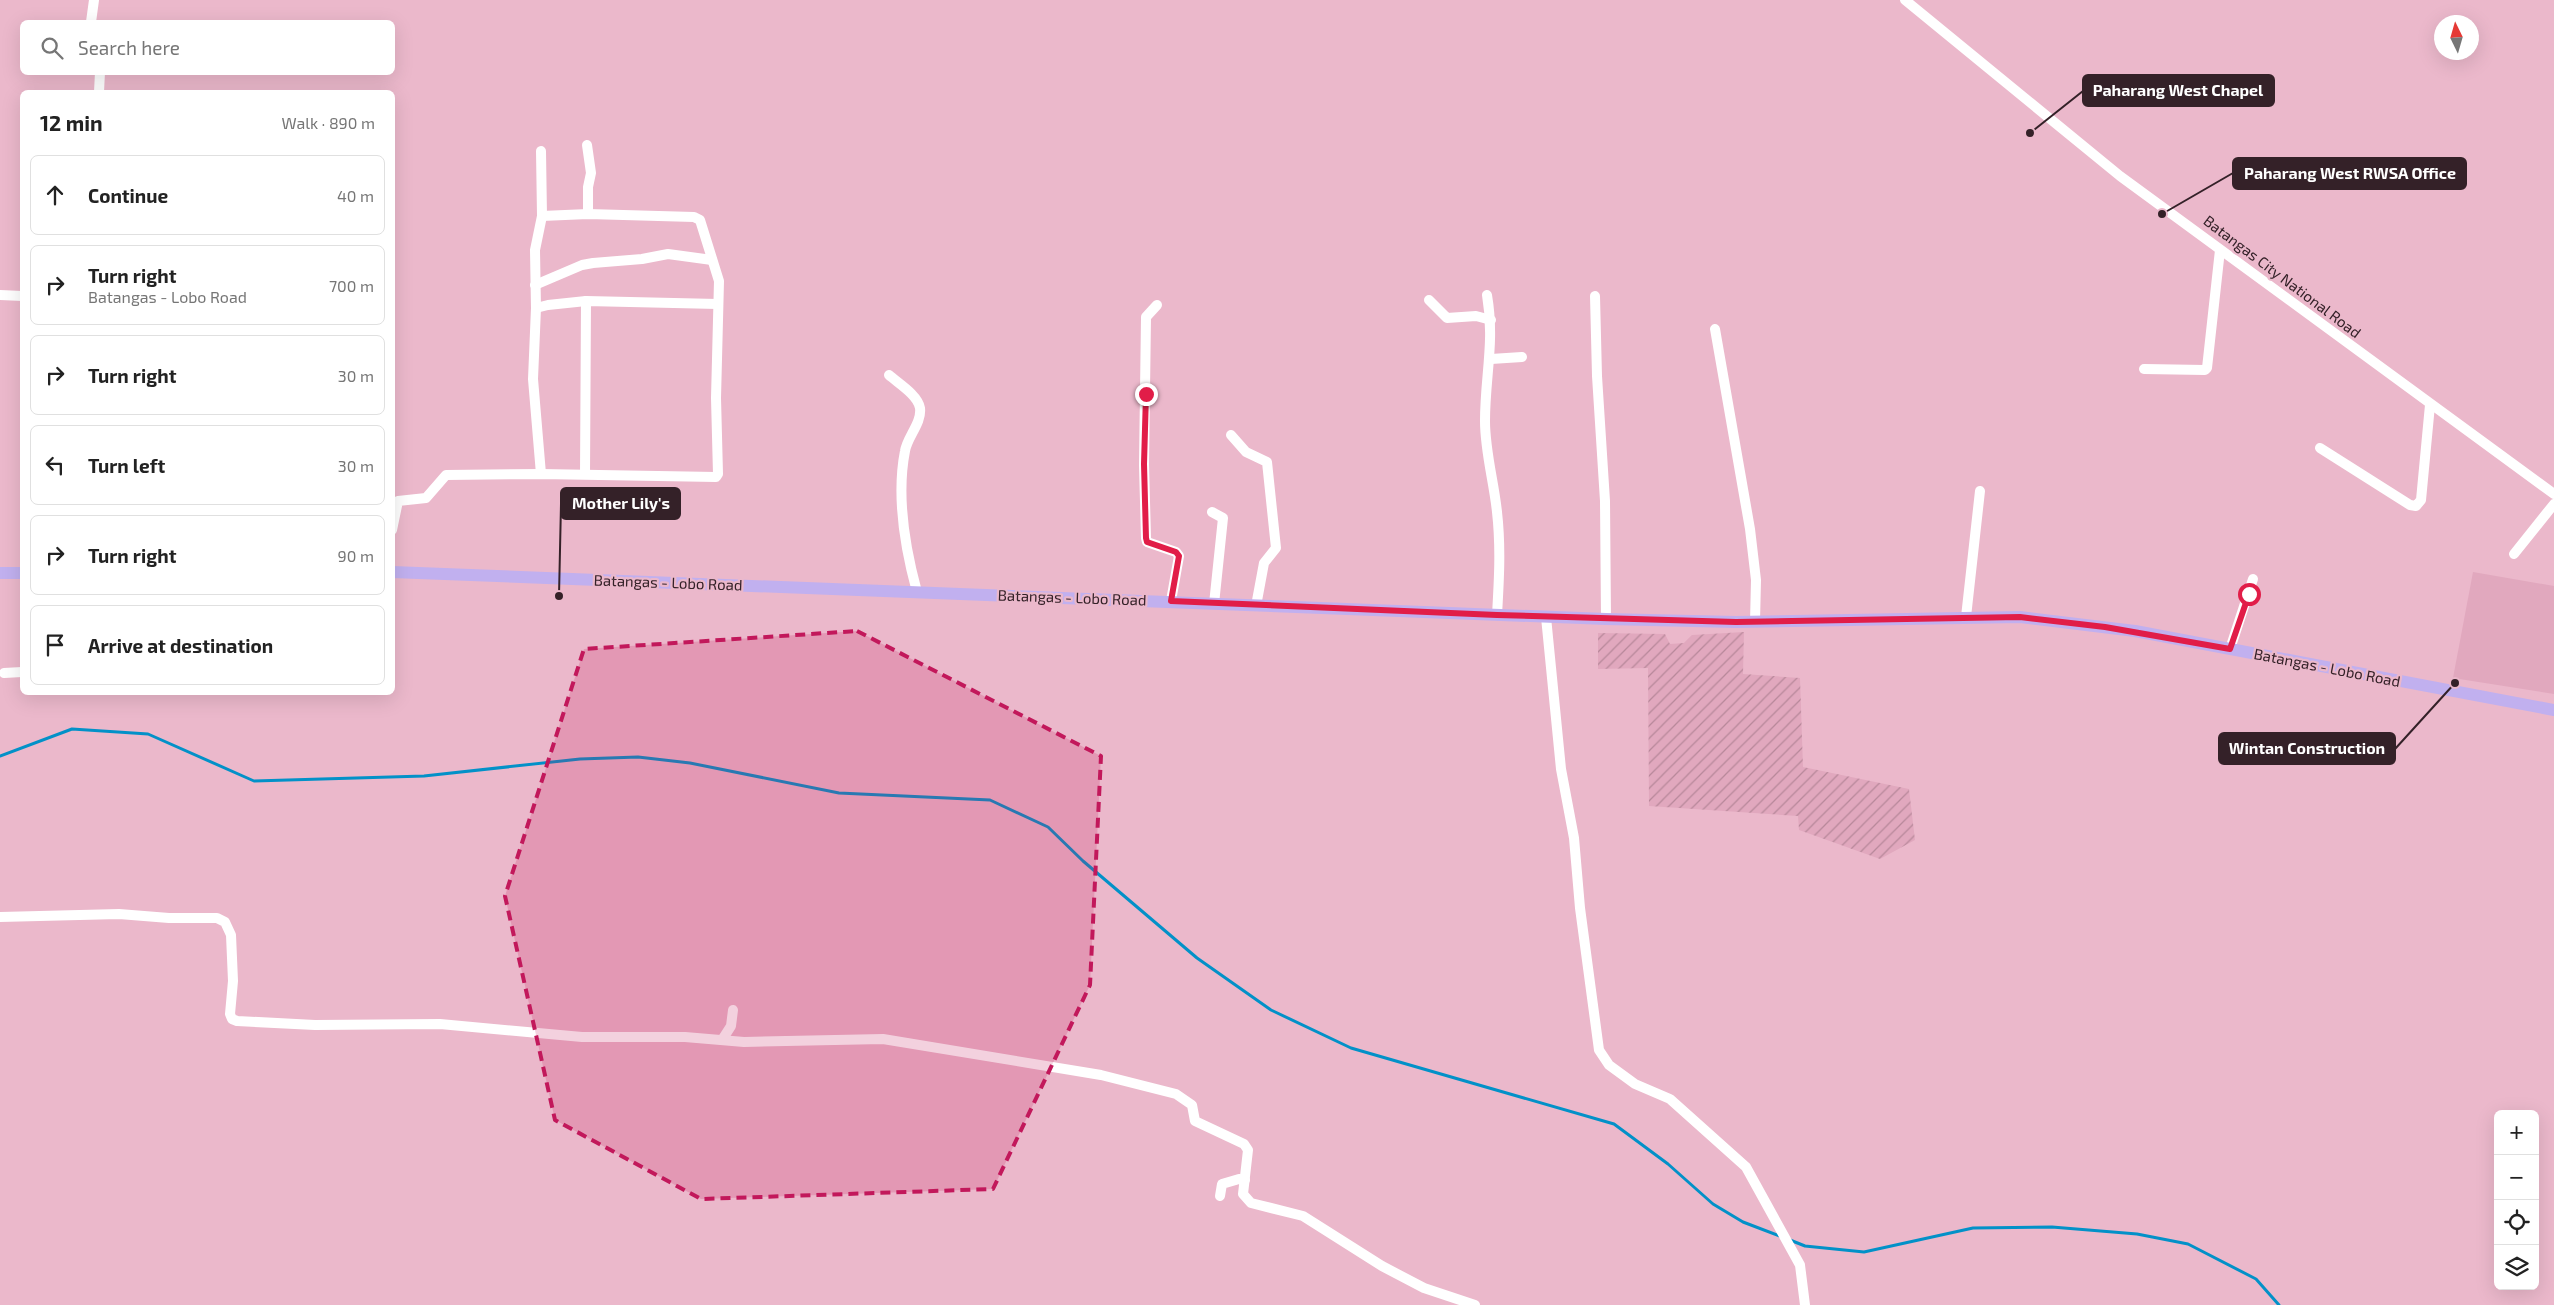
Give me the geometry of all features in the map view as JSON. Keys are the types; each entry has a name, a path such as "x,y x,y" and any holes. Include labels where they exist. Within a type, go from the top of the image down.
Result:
{"main road":[{"path":"0,573 20,572"},
{"name":"Batangas - Lobo Road","path":"395,572 1606,619 1755,622 2020,617 2074,622 2230,649 2554,710"}],"street":[{"path":"91,20 94,0"},
{"name":"Batangas City National Road","path":"1905,0 2120,176 2554,494"},
{"path":"99,90 100,75"},
{"path":"587,145 591,173 588,187 588,214"},
{"path":"541,151 542,216 536,234 536,308 532,379 542,474"},
{"path":"395,516 398,501 426,498 446,475 585,474 716,478 718,474 719,281 700,220 694,217 588,214 542,216"},
{"path":"2144,369 2205,370 2207,368 2220,250"},
{"path":"535,286 582,265 593,263 642,259 668,254 712,260"},
{"path":"0,295 20,296"},
{"path":"1487,296 1491,320 1485,422 1497,511 1500,550 1497,615"},
{"path":"1596,296 1597,376 1605,501 1606,619"},
{"path":"1429,300 1447,318 1476,316 1491,320"},
{"path":"536,308 586,301 718,304"},
{"path":"585,474 586,301"},
{"path":"1158,305 1146,317 1144,464 1146,538 1147,542 1176,552 1179,556 1171,601"},
{"path":"1715,329 1750,529 1756,580 1755,622"},
{"path":"1490,359 1522,357"},
{"path":"889,375 918,402 920,410 905,451 902,479 906,546 917,592"},
{"path":"2320,448 2410,505 2416,506 2421,500 2430,405"},
{"path":"1231,435 1246,452 1267,462 1276,548 1264,563 1256,606"},
{"path":"1966,617 1980,491"},
{"path":"2514,554 2554,504"},
{"path":"1212,512 1223,518 1214,604"},
{"path":"2230,649 2253,579"},
{"path":"1546,617 1561,769 1574,838 1580,908 1599,1050 1609,1066 1635,1084 1670,1098 1746,1167 1800,1265 1805,1305"},
{"path":"4,673 20,672"},
{"path":"0,917 119,914 217,918 225,922 231,935 233,982 230,1014 232,1019 236,1021 315,1025 440,1024 582,1037 655,1036 744,1042 883,1039 1083,1072 1176,1094 1192,1105 1194,1121 1244,1144 1248,1150 1243,1194 1251,1203 1303,1216 1382,1266 1424,1288 1475,1305"},
{"path":"722,1040 731,1026 733,1010"},
{"path":"1220,1196 1222,1184 1234,1180 1245,1180"}],"highlighted area":[{"path":"857,631 1101,756 1090,985 993,1189 701,1199 555,1120 505,896 584,649"}],"shaded area":[{"path":"2473,572 2554,586 2554,694 2453,678"},
{"path":"1744,632 1743,674 1800,678 1803,767 1909,789 1915,840 1880,859 1799,830 1798,816 1649,806 1648,668 1598,669 1598,633 1665,634 1670,644 1684,643 1692,635"}],"waterway":[{"path":"0,756 72,729 148,734 254,781 424,776 580,759 638,757 690,763 839,793 990,800 1048,827 1083,861 1197,958 1271,1010 1351,1048 1614,1124 1668,1164 1713,1204 1743,1222 1782,1237"},
{"path":"1790,1240 1805,1246 1864,1252 1973,1228 2052,1227 2137,1234 2188,1244 2256,1279 2279,1305"}],"place":[{"name":"Paharang West Chapel","path":"2030,133"},
{"name":"Paharang West RWSA Office","path":"2162,214"},
{"name":"Mother Lily's","path":"559,596"},
{"name":"Wintan Construction","path":"2455,683"}],"route":[{"path":"1146,394 1144,464 1146,538 1147,542 1176,552 1179,556 1171,601 1497,615 1736,622 2020,617 2074,622 2135,631 2230,649 2249,594"}]}
